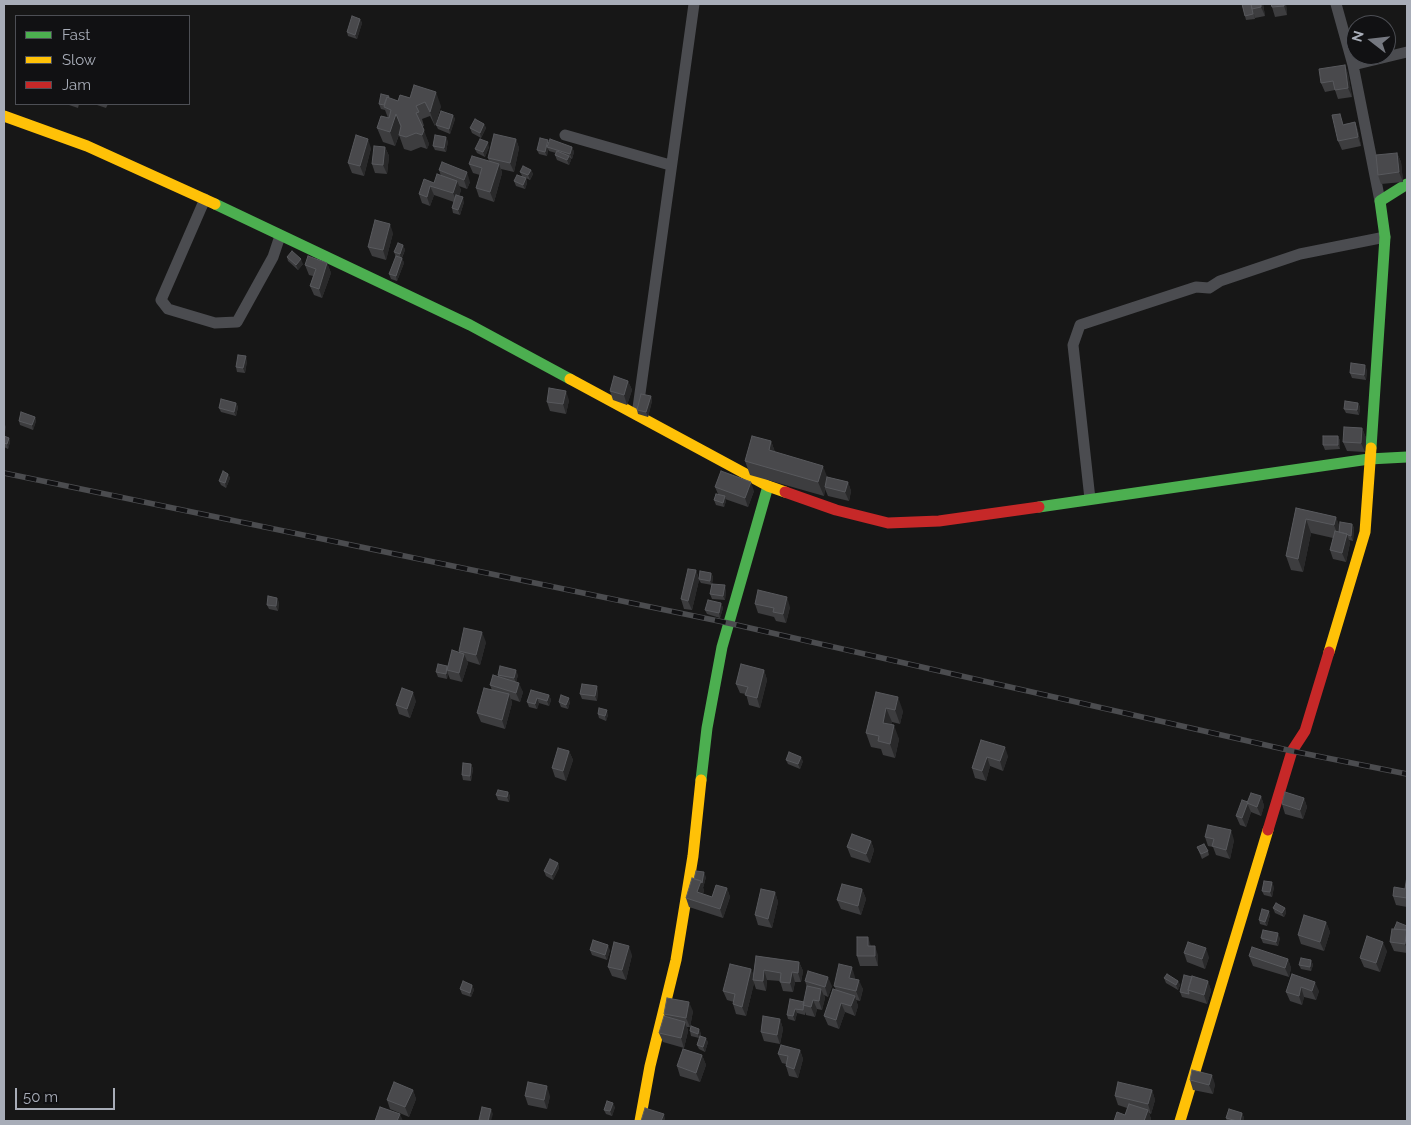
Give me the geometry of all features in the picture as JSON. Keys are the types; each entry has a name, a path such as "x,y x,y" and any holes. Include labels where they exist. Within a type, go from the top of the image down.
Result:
{"street":[{"path":"637,415 670,164 694,4"},
{"path":"1336,4 1346,39"},
{"path":"1180,1121 1292,751 1305,731 1365,532 1386,237 1353,65"},
{"path":"4,116 87,146 205,199 470,325 768,486 836,510 888,523 940,521 1370,459 1407,458"},
{"path":"565,135 670,164"},
{"path":"1380,201 1407,184"},
{"path":"205,199 161,300 168,309 215,324 238,322 273,257 280,236"},
{"path":"1090,499 1073,345 1080,326 1196,287 1209,288 1220,281 1300,254 1386,237"},
{"path":"640,1121 650,1066 676,960 693,856 706,728 722,646 768,486"}],"building":[{"path":"1242,4 1251,4 1253,14 1245,16"},
{"path":"1251,4 1261,4 1261,7 1252,9"},
{"path":"1271,4 1284,4 1284,6 1272,7"},
{"path":"352,16 360,19 355,35 347,32"},
{"path":"1345,65 1348,88 1335,90 1333,81 1321,83 1319,69"},
{"path":"414,85 436,92 430,112 425,102 416,106 419,112 416,113 424,130 422,135 416,133 406,137 399,135 401,126 396,114 390,132 377,128 381,116 389,118 391,110 384,107 387,97 398,101 400,95 410,98"},
{"path":"381,94 389,96 384,105 379,104"},
{"path":"441,111 453,115 449,129 436,125"},
{"path":"1340,114 1343,125 1355,122 1358,137 1338,141 1332,115"},
{"path":"475,119 484,124 480,133 470,128"},
{"path":"494,134 516,139 510,163 488,158"},
{"path":"356,135 368,139 360,166 348,163"},
{"path":"435,135 446,137 444,148 433,146"},
{"path":"540,138 548,140 545,152 537,150"},
{"path":"480,139 488,142 483,152 475,149"},
{"path":"550,139 572,147 570,154 547,147"},
{"path":"374,146 385,147 383,165 372,164"},
{"path":"557,151 569,156 567,160 555,155"},
{"path":"1397,153 1399,172 1378,175 1376,155"},
{"path":"472,156 499,164 490,192 476,188 482,168 469,164"},
{"path":"442,162 467,172 464,180 439,170"},
{"path":"523,166 531,170 528,175 520,172"},
{"path":"437,174 457,181 453,193 430,186 427,197 419,194 424,179 434,183"},
{"path":"517,175 526,178 523,185 514,181"},
{"path":"456,195 463,197 458,210 452,208"},
{"path":"375,220 390,224 383,250 368,247"},
{"path":"398,243 403,245 400,254 394,252"},
{"path":"292,251 301,259 296,265 287,257"},
{"path":"308,256 327,263 319,289 310,286 316,269 305,265"},
{"path":"396,256 402,258 396,276 389,274"},
{"path":"238,355 246,356 243,368 236,367"},
{"path":"1351,363 1365,365 1364,375 1350,373"},
{"path":"614,376 628,381 624,395 610,391"},
{"path":"549,388 566,391 563,404 547,402"},
{"path":"641,394 651,396 646,412 637,410"},
{"path":"221,399 236,403 234,412 219,408"},
{"path":"1345,401 1358,403 1357,410 1344,409"},
{"path":"21,412 35,417 32,425 19,421"},
{"path":"1344,427 1362,428 1361,443 1343,442"},
{"path":"4,436 9,438 7,444 4,443"},
{"path":"752,436 771,441 769,450 823,466 818,482 745,461"},
{"path":"1323,436 1338,436 1338,445 1323,445"},
{"path":"223,471 228,474 225,483 219,481"},
{"path":"721,471 751,482 745,498 715,487"},
{"path":"827,477 848,482 845,492 825,487"},
{"path":"716,494 725,496 723,503 714,500"},
{"path":"1296,508 1336,517 1334,525 1306,519 1298,559 1286,556"},
{"path":"1340,522 1352,524 1351,536 1339,532"},
{"path":"1335,531 1347,534 1342,553 1330,550"},
{"path":"688,569 696,570 688,601 681,599"},
{"path":"700,571 711,573 710,581 699,579"},
{"path":"712,584 725,585 723,596 710,594"},
{"path":"758,590 787,597 783,614 773,612 774,608 755,604"},
{"path":"268,596 277,598 276,606 267,605"},
{"path":"708,600 721,603 719,613 705,610"},
{"path":"464,628 482,632 476,655 459,651"},
{"path":"452,650 464,654 459,673 447,670"},
{"path":"438,664 447,666 446,674 436,672"},
{"path":"741,664 764,670 757,698 745,695 748,687 736,684"},
{"path":"500,666 516,670 514,678 498,675"},
{"path":"493,675 519,683 516,693 490,685"},
{"path":"582,684 597,686 595,696 580,694"},
{"path":"402,688 413,692 407,709 396,705"},
{"path":"484,688 509,694 502,720 477,713"},
{"path":"531,690 549,695 547,701 537,698 535,704 527,702"},
{"path":"876,692 898,697 895,710 886,708 883,723 894,725 890,744 878,741 879,736 866,733"},
{"path":"561,695 569,698 566,705 559,702"},
{"path":"599,708 607,710 605,716 598,714"},
{"path":"981,740 1005,747 1000,761 987,757 982,771 972,768"},
{"path":"558,748 569,751 563,771 552,768"},
{"path":"789,752 801,757 798,764 786,760"},
{"path":"463,763 471,764 470,776 462,775"},
{"path":"498,790 508,792 507,797 496,795"},
{"path":"1285,792 1304,798 1300,810 1282,804"},
{"path":"1251,793 1261,796 1257,807 1247,803"},
{"path":"1242,800 1248,802 1242,818 1236,816"},
{"path":"1208,825 1231,830 1226,850 1212,846 1214,839 1205,837"},
{"path":"852,834 871,841 866,854 847,847"},
{"path":"1204,844 1208,851 1201,854 1197,847"},
{"path":"550,859 558,863 552,875 544,871"},
{"path":"696,871 704,872 702,883 694,879"},
{"path":"1407,876 1407,898 1393,896 1394,887 1405,889"},
{"path":"692,878 701,881 697,892 712,897 716,885 727,888 720,909 686,898"},
{"path":"1264,881 1272,882 1270,892 1262,891"},
{"path":"842,884 862,889 858,906 837,900"},
{"path":"761,889 775,892 768,919 755,915"},
{"path":"1276,903 1285,908 1282,913 1273,908"},
{"path":"1262,909 1269,911 1265,922 1259,920"},
{"path":"1304,915 1326,922 1320,942 1298,935"},
{"path":"1397,922 1407,926 1407,930 1394,929"},
{"path":"1392,929 1407,930 1405,944 1390,942"},
{"path":"1263,930 1278,933 1276,942 1261,938"},
{"path":"1367,936 1383,942 1376,963 1360,958"},
{"path":"857,937 868,937 868,946 875,946 875,956 857,956"},
{"path":"593,940 608,945 605,955 590,950"},
{"path":"614,942 629,946 622,970 608,967"},
{"path":"1188,942 1206,948 1202,959 1184,953"},
{"path":"1252,947 1288,959 1285,968 1249,956"},
{"path":"756,956 799,962 798,973 792,972 790,983 780,982 781,973 764,970 763,981 753,980"},
{"path":"1301,958 1311,960 1310,967 1299,965"},
{"path":"730,964 751,969 742,1007 733,1004 735,994 723,991"},
{"path":"839,964 852,967 849,978 859,980 856,991 834,986"},
{"path":"808,971 828,977 825,987 805,981"},
{"path":"1167,974 1178,981 1176,985 1164,978"},
{"path":"1292,974 1315,982 1312,991 1301,987 1299,996 1286,992"},
{"path":"1184,975 1192,977 1188,990 1189,994 1180,992"},
{"path":"1192,976 1208,981 1204,995 1188,990"},
{"path":"463,981 472,985 470,993 460,989"},
{"path":"807,986 821,989 819,1001 813,1000 811,1007 803,1005"},
{"path":"833,989 855,996 851,1006 841,1003 836,1020 824,1016"},
{"path":"667,998 689,1002 686,1018 664,1014"},
{"path":"790,999 804,1002 803,1010 795,1009 793,1016 787,1015"},
{"path":"664,1016 685,1022 681,1038 659,1033"},
{"path":"763,1016 780,1019 777,1035 761,1032"},
{"path":"691,1026 699,1029 698,1034 690,1031"},
{"path":"700,1036 706,1038 703,1047 697,1045"},
{"path":"781,1045 800,1050 794,1069 786,1066 788,1056 778,1054"},
{"path":"683,1049 702,1055 696,1073 677,1066"},
{"path":"1192,1070 1212,1075 1209,1085 1190,1080"},
{"path":"394,1082 413,1090 405,1107 387,1100"},
{"path":"528,1082 547,1086 544,1100 525,1096"},
{"path":"1118,1082 1152,1090 1148,1104 1115,1096"},
{"path":"607,1101 613,1103 610,1111 604,1110"},
{"path":"1129,1104 1148,1110 1144,1121 1114,1121 1117,1112 1125,1115"},
{"path":"380,1107 400,1114 397,1121 375,1121"},
{"path":"482,1107 491,1109 488,1121 479,1120"},
{"path":"645,1108 664,1114 661,1121 641,1121"},
{"path":"1229,1109 1242,1113 1240,1121 1226,1118"}],"railway":[{"path":"4,473 728,623 1292,751 1407,774"}],"traffic: fast":[{"path":"1371,448 1385,237 1380,201 1407,184"},
{"path":"215,204 470,325 570,379"},
{"path":"1039,507 1369,459 1407,457"},
{"path":"701,780 707,728 722,647 768,486"}],"traffic: slow":[{"path":"4,116 87,146 215,204"},
{"path":"570,379 768,486 785,492"},
{"path":"1329,652 1365,532 1371,448"},
{"path":"640,1121 650,1066 676,960 693,856 701,780"},
{"path":"1180,1121 1268,830"}],"traffic: jam":[{"path":"785,492 836,510 888,523 939,521 1039,507"},
{"path":"1268,830 1292,751 1305,731 1329,652"}]}
